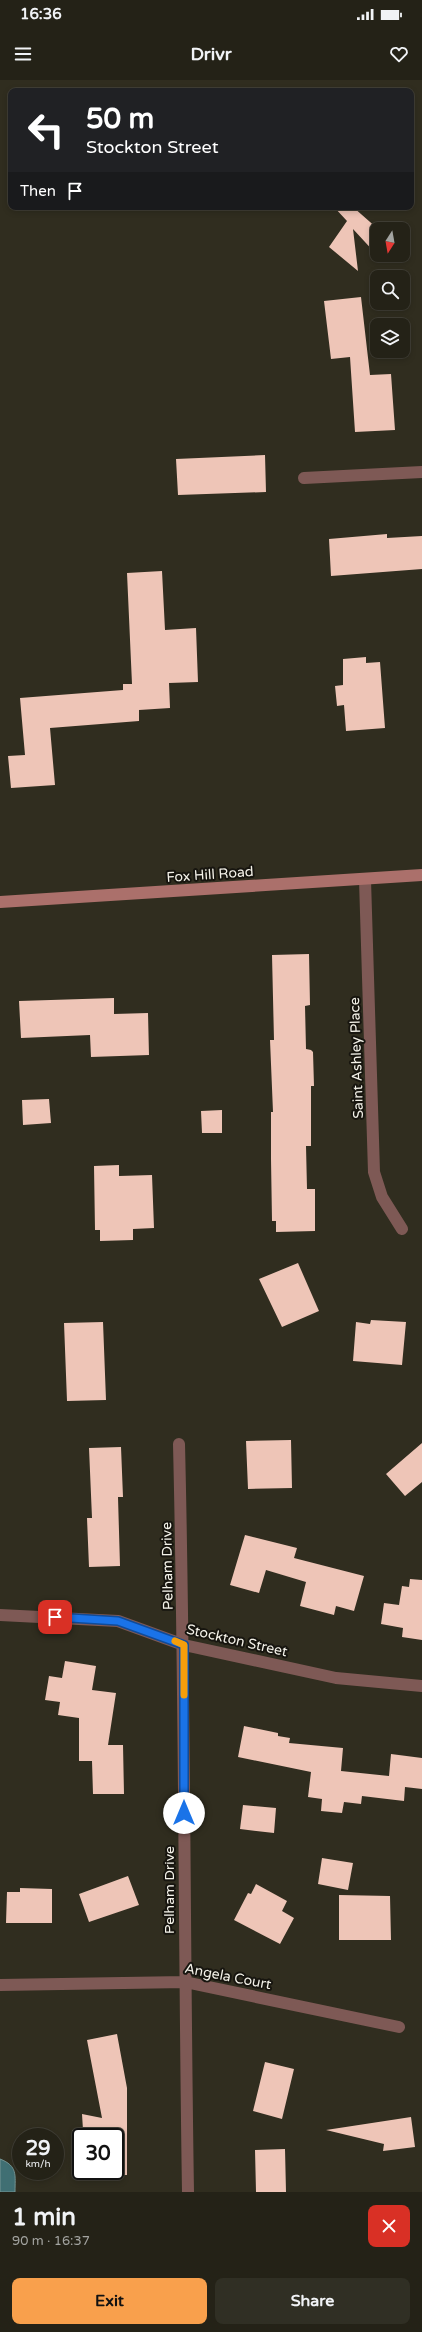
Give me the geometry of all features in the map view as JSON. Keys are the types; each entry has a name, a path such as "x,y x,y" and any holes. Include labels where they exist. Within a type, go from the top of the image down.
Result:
{"main road":[{"name":"Fox Hill Road","path":"0,902 365,880 422,875"}],"street":[{"path":"304,478 422,472"},
{"name":"Saint Ashley Place","path":"365,880 374,1172 382,1197 402,1229"},
{"name":"Pelham Drive","path":"179,1444 184,1645 185,1982 188,2192"},
{"name":"Stockton Street","path":"0,1615 118,1621 184,1645 336,1678 422,1686"},
{"name":"Angela Court","path":"0,1985 185,1982 399,2027"}],"water":[{"path":"0,2159 12,2167 12,2180 15,2180 15,2192 0,2192"}],"building":[{"path":"337,210 356,210 370,222 370,247 353,229 358,271 329,247 347,221"},
{"path":"361,297 370,375 391,374 395,430 355,432 350,357 331,359 324,301"},
{"path":"265,455 266,492 178,495 176,459"},
{"path":"387,534 387,538 422,536 422,569 331,576 329,539"},
{"path":"162,571 165,630 196,628 198,682 169,683 170,708 139,710 139,721 50,728 55,785 11,788 8,756 25,755 20,698 123,690 123,684 132,684 127,573"},
{"path":"366,657 366,663 380,662 385,728 346,731 344,705 337,706 335,686 343,685 343,659"},
{"path":"309,954 310,1005 305,1006 306,1049 313,1052 314,1086 311,1086 311,1146 306,1146 307,1189 315,1189 315,1231 276,1232 276,1221 272,1221 271,1159 271,1112 273,1112 270,1040 274,1040 272,955"},
{"path":"114,998 114,1014 148,1013 149,1055 91,1057 90,1035 21,1038 19,1001"},
{"path":"49,1099 51,1123 23,1125 22,1100"},
{"path":"222,1110 222,1133 202,1133 201,1111"},
{"path":"119,1165 119,1176 152,1175 154,1228 133,1229 133,1240 100,1241 100,1230 95,1230 94,1166"},
{"path":"298,1263 319,1311 282,1327 259,1279"},
{"path":"371,1320 406,1322 402,1365 353,1361 356,1322 370,1324"},
{"path":"103,1322 106,1400 67,1401 64,1323"},
{"path":"291,1440 292,1488 248,1489 246,1441"},
{"path":"422,1443 422,1482 405,1496 386,1474"},
{"path":"121,1447 123,1497 118,1497 120,1566 89,1567 87,1518 92,1518 89,1448"},
{"path":"245,1535 297,1548 294,1558 364,1576 354,1611 336,1606 334,1615 300,1606 306,1582 266,1570 259,1593 230,1585"},
{"path":"410,1579 422,1580 422,1640 402,1637 403,1628 381,1624 384,1603 399,1605 402,1586 409,1587"},
{"path":"65,1661 96,1666 92,1690 116,1693 108,1745 123,1745 124,1794 93,1794 92,1761 79,1761 79,1718 58,1715 60,1702 45,1700 49,1676 62,1678"},
{"path":"244,1726 278,1733 278,1736 290,1738 289,1743 343,1748 341,1771 389,1776 391,1754 422,1758 422,1789 405,1787 404,1801 362,1796 361,1804 344,1802 342,1813 321,1811 322,1799 308,1797 311,1772 238,1757"},
{"path":"243,1805 276,1808 274,1833 240,1829"},
{"path":"322,1858 353,1863 348,1890 318,1884"},
{"path":"128,1876 139,1905 89,1922 79,1894"},
{"path":"256,1884 287,1901 282,1911 294,1918 280,1944 234,1920 248,1893 251,1894"},
{"path":"20,1888 52,1889 52,1923 6,1923 7,1892 20,1892"},
{"path":"339,1895 390,1896 391,1940 339,1940"},
{"path":"117,2034 127,2088 127,2175 124,2175 124,2128 83,2128 82,2114 102,2118 87,2040"},
{"path":"265,2062 294,2069 282,2119 253,2111"},
{"path":"411,2117 415,2147 383,2151 384,2144 326,2130"},
{"path":"285,2149 286,2192 256,2192 255,2150"}],"slow traffic":[{"path":"175,1641 184,1645 184,1695"}],"route":[{"path":"55,1617 118,1621 184,1645 184,1813"}]}
